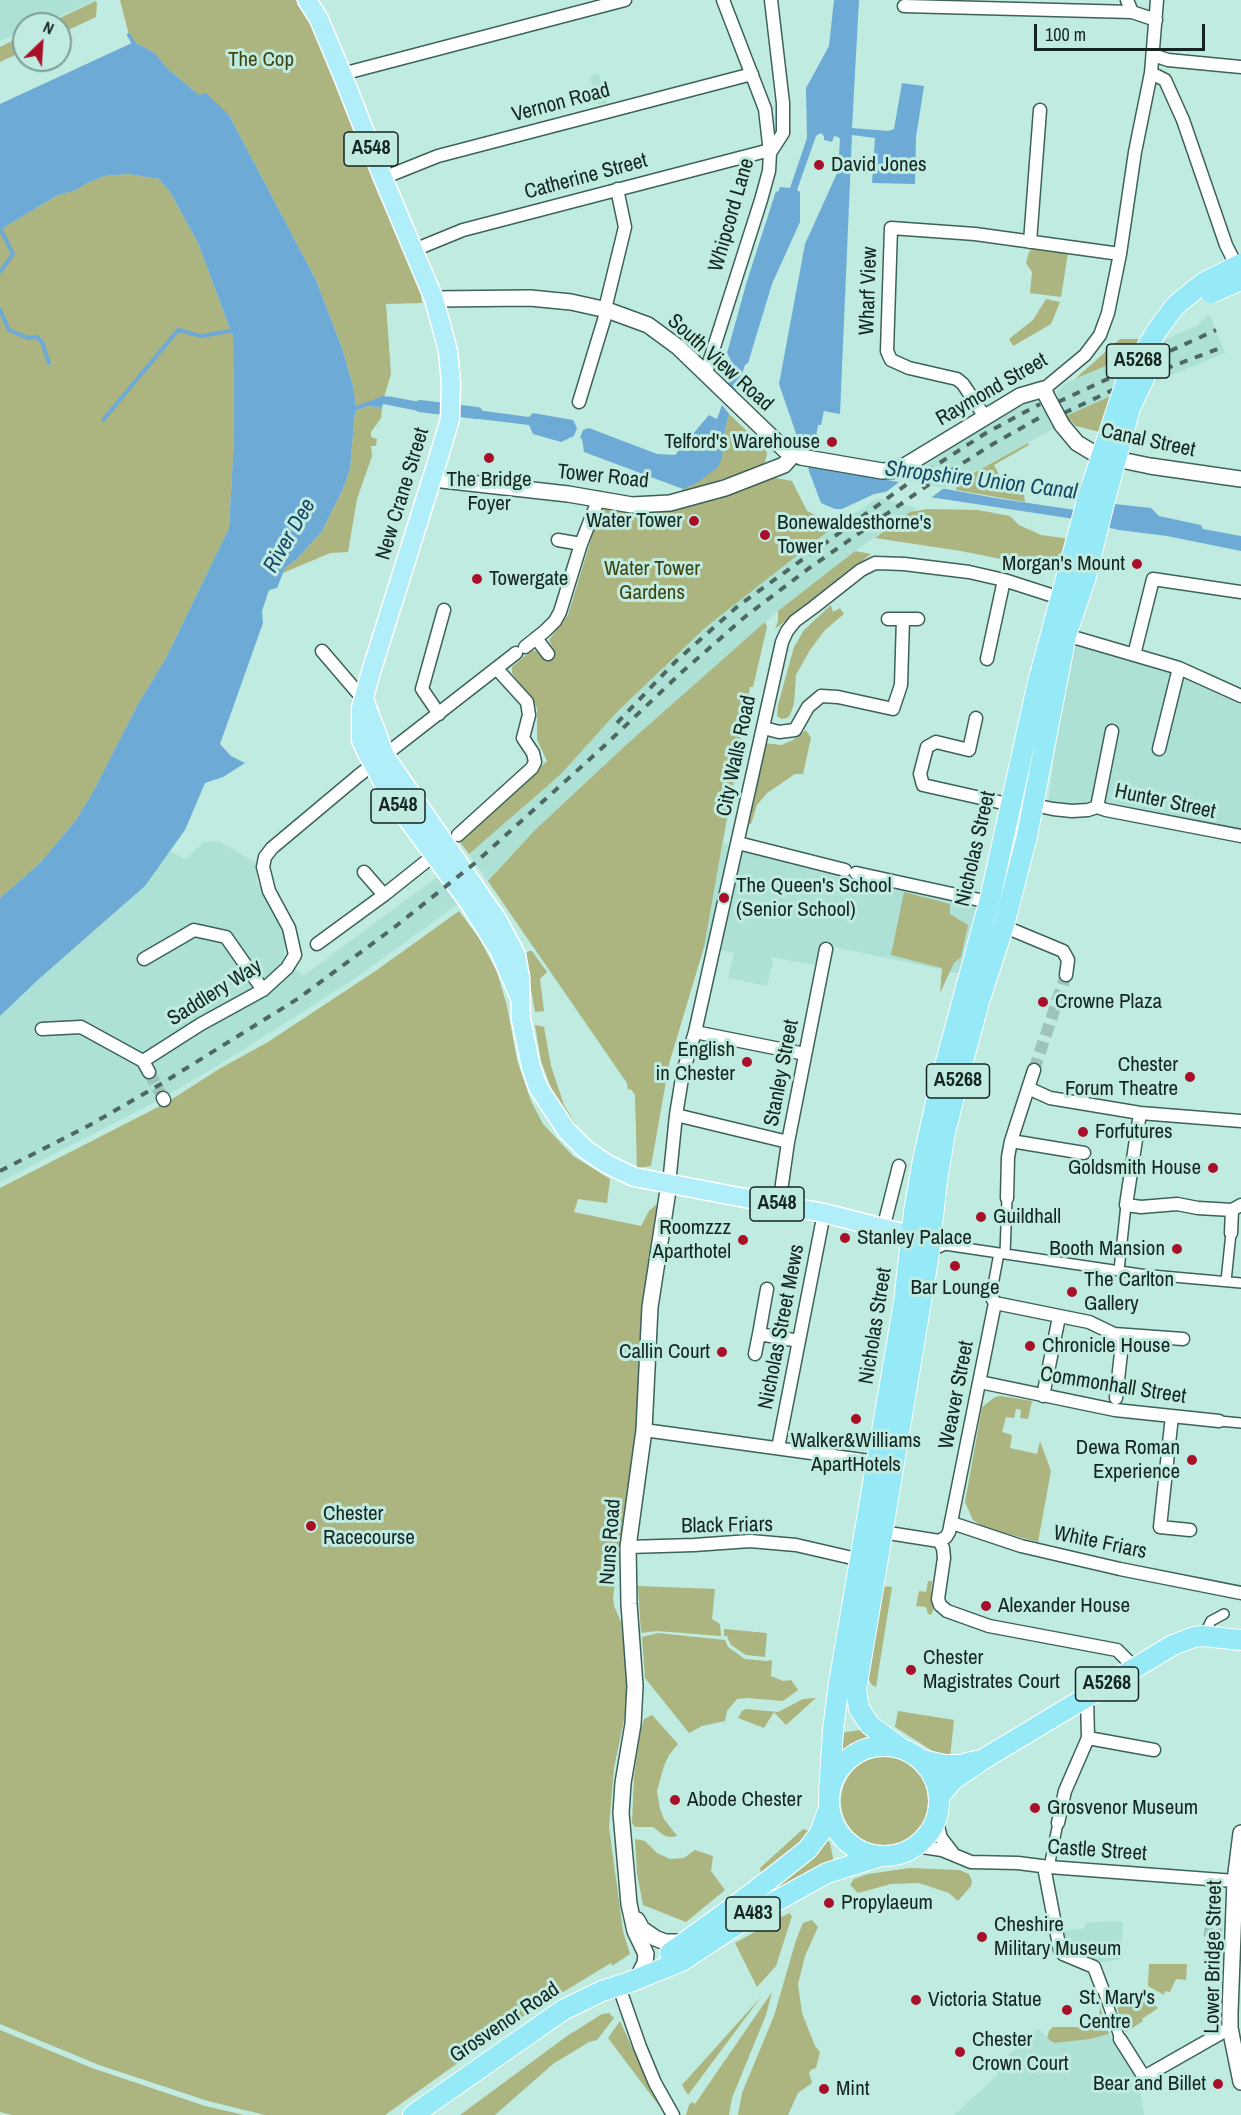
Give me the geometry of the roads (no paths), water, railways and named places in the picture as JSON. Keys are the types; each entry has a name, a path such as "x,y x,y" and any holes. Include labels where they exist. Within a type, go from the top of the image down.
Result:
{"highway":[{"name":"A5268","path":"1059,630 1084,580 1080,560 1096,470 1126,382 1158,328 1175,306 1204,282 1241,264"},
{"name":"A5268","path":"1059,630 1060,598 1080,560 1130,408 1162,342 1191,307 1215,291 1241,280"},
{"name":"Nicholas Street","path":"829,1800 838,1690 861,1560 874,1530 877,1462 904,1302 924,1243 914,1212 923,1160 940,1080 993,916 1034,805 1059,630"},
{"name":"Nicholas Street","path":"901,1748 870,1725 859,1708 856,1690 874,1530 924,1243 945,1133 979,1002 1012,806 1059,630"},
{"name":"A5268","path":"939,1797 953,1780 982,1760 1173,1645 1203,1636 1241,1640"},
{"name":"A5268","path":"829,1800 838,1771 855,1754 877,1746 901,1748 922,1760 951,1765 982,1760"},
{"path":"829,1800 837,1829 852,1846 866,1853 881,1856 899,1854 916,1846 928,1834 936,1819 939,1797 934,1777 922,1760"},
{"name":"Grosvenor Road","path":"629,1981 686,1942 807,1850 820,1833 829,1800"},
{"name":"Grosvenor Road","path":"413,2115 563,2010 682,1961 758,1911 827,1874 881,1856"}],"main road":[{"name":"A548","path":"307,0 319,19 434,299"},
{"name":"New Crane Street","path":"364,700 370,672 433,479 450,410 451,383 448,351 434,299"},
{"name":"A548","path":"364,700 379,761 446,845 498,921 516,955 520,977 521,1019 538,1087 567,1131 585,1149 607,1164 634,1177 824,1213 924,1243"},
{"path":"883,1229 904,1222 914,1212"}],"street":[{"path":"342,74 625,0"},
{"name":"Whipcord Lane","path":"706,372 761,200 769,171 770,151 765,109 723,0"},
{"path":"770,151 783,133 783,103 771,0"},
{"name":"Raymond Street","path":"797,456 882,471 898,470 1020,396 1045,392 1085,355 1100,335 1108,313 1120,254 1135,152 1151,73 1157,0"},
{"path":"904,6 1130,6 1156,20"},
{"path":"1153,55 1168,60 1241,67"},
{"path":"1151,73 1165,80 1183,120 1227,244 1241,274"},
{"name":"Vernon Road","path":"383,178 438,156 752,74"},
{"path":"1030,242 1041,110"},
{"name":"Catherine Street","path":"414,250 463,230 770,151"},
{"path":"579,402 606,309 625,227 617,189"},
{"name":"Wharf View","path":"985,417 963,384 957,379 909,368 891,360 887,351 891,228 975,234 1120,254"},
{"name":"South View Road","path":"434,299 530,298 571,302 606,309 648,325 706,372 718,387 784,450 797,456"},
{"name":"Canal Street","path":"1045,392 1062,425 1077,443 1097,454 1241,479"},
{"name":"Tower Road","path":"433,479 599,498 632,505 670,503 725,488 784,465 797,456"},
{"path":"379,761 555,621 599,498"},
{"path":"558,540 581,544"},
{"name":"City Walls Road","path":"669,1184 683,1072 695,1032 782,642 788,631 795,621 861,570 875,563 962,571 1004,580 1060,598"},
{"path":"1134,655 1153,579 1241,592"},
{"path":"987,659 1004,580"},
{"path":"438,714 422,689 444,610"},
{"path":"888,618 918,619"},
{"path":"764,728 779,732 795,730 808,707 821,696 838,697 893,709 901,685 903,619"},
{"path":"1059,630 1179,668 1241,696"},
{"path":"536,638 548,654"},
{"path":"322,651 364,700"},
{"path":"1159,749 1179,668"},
{"path":"317,944 384,895 446,845 532,768 535,762 533,753 523,738 529,715 527,702 497,669"},
{"name":"Hunter Street","path":"976,718 969,750 936,742 927,747 920,774 923,785 1012,806 1034,805 1072,811 1101,809 1241,836"},
{"path":"1101,809 1112,731"},
{"name":"Saddlery Way","path":"42,1029 81,1027 146,1067 201,1024 263,990 287,968 295,955 290,928 269,891 263,867 265,857 272,848 379,761"},
{"path":"738,843 851,872 993,916 1064,951 1068,960 1066,975"},
{"path":"364,872 384,895"},
{"path":"144,959 194,930 226,937 263,990"},
{"name":"Stanley Street","path":"779,1205 788,1142 826,948"},
{"path":"695,1032 806,1054"},
{"path":"1007,1198 1008,1157 1011,1141 1034,1070"},
{"path":"1028,1088 1050,1098 1140,1113 1241,1121"},
{"path":"1119,1270 1125,1204 1140,1113"},
{"path":"676,1115 788,1142"},
{"path":"1011,1141 1084,1153"},
{"path":"883,1229 899,1166"},
{"name":"Nuns Road","path":"629,1981 645,1964 646,1954 634,1931 629,1904 621,1813 623,1783 633,1724 635,1686 628,1604 628,1547 644,1430 651,1307 669,1184"},
{"name":"Weaver Street","path":"939,1541 946,1537 952,1523 980,1382 1002,1254 1007,1198"},
{"path":"1125,1204 1141,1207 1177,1204 1198,1208 1237,1207 1231,1233 1226,1281"},
{"name":"Nicholas Street Mews","path":"778,1448 824,1213"},
{"path":"924,1243 938,1247 945,1245 1119,1270 1241,1283"},
{"path":"755,1354 767,1289"},
{"path":"993,1300 1059,1317 1089,1322 1114,1334 1184,1339"},
{"path":"1042,1396 1059,1317"},
{"path":"759,1334 799,1341"},
{"path":"1116,1404 1123,1335"},
{"name":"Commonhall Street","path":"980,1382 1042,1396 1116,1404 1172,1416 1241,1423"},
{"path":"1172,1416 1160,1527 1190,1530"},
{"path":"644,1430 877,1462"},
{"name":"White Friars","path":"952,1523 1021,1546 1241,1593"},
{"path":"874,1530 939,1541 943,1548 944,1558 938,1599 946,1611 989,1626 1117,1650 1135,1668"},
{"name":"Black Friars","path":"628,1547 750,1541 796,1545 861,1560"},
{"path":"1203,1636 1211,1621 1224,1614"},
{"path":"1087,1696 1088,1738 1065,1791 1047,1867 1060,1950 1094,1967 1120,2039 1144,2077 1230,2028"},
{"path":"1088,1738 1154,1750"},
{"path":"936,1819 945,1845 957,1857"},
{"name":"Lower Bridge Street","path":"1241,1833 1237,1886 1228,1933 1235,2011 1230,2028 1241,2082"},
{"name":"Castle Street","path":"916,1846 934,1848 971,1862 1017,1863 1237,1886"},
{"name":"Nuns Road","path":"629,1904 642,1929 648,1935 665,1942 686,1942"},
{"path":"629,1981 640,2048 655,2083 673,2115"}],"water":[{"path":"834,0 859,0 852,128 888,131 894,129 902,83 924,86 916,137 915,184 872,183 875,138 852,135 840,414 824,411 821,425 818,425 813,453 826,467 995,498 1075,510 1115,504 1151,508 1159,516 1201,525 1203,529 1241,536 1241,551 1167,536 1119,530 1068,518 890,491 874,494 842,509 835,509 821,503 809,471 805,449 801,448 779,384 805,244 838,171 840,139 838,137 834,136 832,142 824,140 821,133 816,136 797,190 800,192 800,222 772,284 748,363 745,365 735,394 727,387 734,366 727,353 747,281 776,191 778,192 780,187 790,188 807,138 806,88 829,46"},
{"name":"River Dee","path":"134,42 155,53 167,68 199,95 206,93 229,115 316,280 343,351 356,406 383,396 435,405 434,414 383,404 382,408 368,406 355,411 350,469 343,489 322,531 296,560 285,568 277,588 269,590 262,611 263,623 220,744 231,756 245,763 223,777 205,783 185,830 145,886 0,1016 0,898 40,863 76,820 138,704 166,658 229,528 234,439 233,337 198,243 170,192 159,179 128,174 105,176 76,190 56,196 0,230 0,104"},
{"path":"722,405 729,414 722,458 718,467 697,483 683,489 584,452 580,438 583,430 589,428 657,454 675,455 709,415 717,419"},
{"path":"462,408 529,417 533,413 573,420 577,428 574,436 561,442 533,434 529,425 462,417"}],"waterway":[{"path":"129,35 134,44"},
{"path":"0,272 13,254 1,230"},
{"path":"0,310 9,330 28,338 37,337 42,342 49,363"},
{"path":"103,420 178,330 201,336 230,331"},
{"path":"420,406 477,413"}],"tunnel":[{"path":"1034,1070 1066,975"},
{"path":"149,1072 163,1098"},
{"path":"1204,1932 1222,1933"}],"railway":[{"path":"1170,351 1216,330"},
{"path":"1165,369 1223,347"},
{"path":"1058,402 1114,376"},
{"path":"1064,413 1115,389"},
{"path":"617,723 675,662 738,606 910,482 986,433 1040,404"},
{"path":"0,1171 88,1126 161,1084 299,998 396,926 475,863 746,616 808,569 928,485 1046,414"}],"place":[{"name":"David Jones","path":"819,165"},
{"name":"Telford's Warehouse","path":"832,442"},
{"name":"The Bridge Foyer","path":"489,458"},
{"name":"Water Tower","path":"694,521"},
{"name":"Bonewaldesthorne's Tower","path":"765,535"},
{"name":"Morgan's Mount","path":"1137,564"},
{"name":"Towergate","path":"477,579"},
{"name":"The Queen's School (Senior School)","path":"724,898"},
{"name":"Crowne Plaza","path":"1043,1002"},
{"name":"English in Chester","path":"747,1062"},
{"name":"Chester Forum Theatre","path":"1190,1077"},
{"name":"Forfutures","path":"1083,1132"},
{"name":"Goldsmith House","path":"1213,1168"},
{"name":"Guildhall","path":"981,1217"},
{"name":"Stanley Palace","path":"845,1238"},
{"name":"Roomzzz Aparthotel","path":"743,1240"},
{"name":"Booth Mansion","path":"1177,1249"},
{"name":"Bar Lounge","path":"955,1266"},
{"name":"The Carlton Gallery","path":"1072,1292"},
{"name":"Chronicle House","path":"1030,1346"},
{"name":"Callin Court","path":"722,1352"},
{"name":"Walker&Williams ApartHotels","path":"856,1419"},
{"name":"Dewa Roman Experience","path":"1192,1460"},
{"name":"Chester Racecourse","path":"311,1526"},
{"name":"Alexander House","path":"986,1606"},
{"name":"Chester Magistrates Court","path":"911,1670"},
{"name":"Abode Chester","path":"675,1800"},
{"name":"Grosvenor Museum","path":"1035,1808"},
{"name":"Propylaeum","path":"829,1903"},
{"name":"Cheshire Military Museum","path":"982,1937"},
{"name":"Victoria Statue","path":"916,2000"},
{"name":"St. Mary's Centre","path":"1067,2010"},
{"name":"Chester Crown Court","path":"960,2052"},
{"name":"Bear and Billet","path":"1218,2084"},
{"name":"Mint","path":"824,2089"}],"park label":[{"name":"The Cop","path":"261,60"},
{"name":"Water Tower Gardens","path":"652,581"}],"water label":[{"name":"Shropshire Union Canal","path":"981,481"}]}
